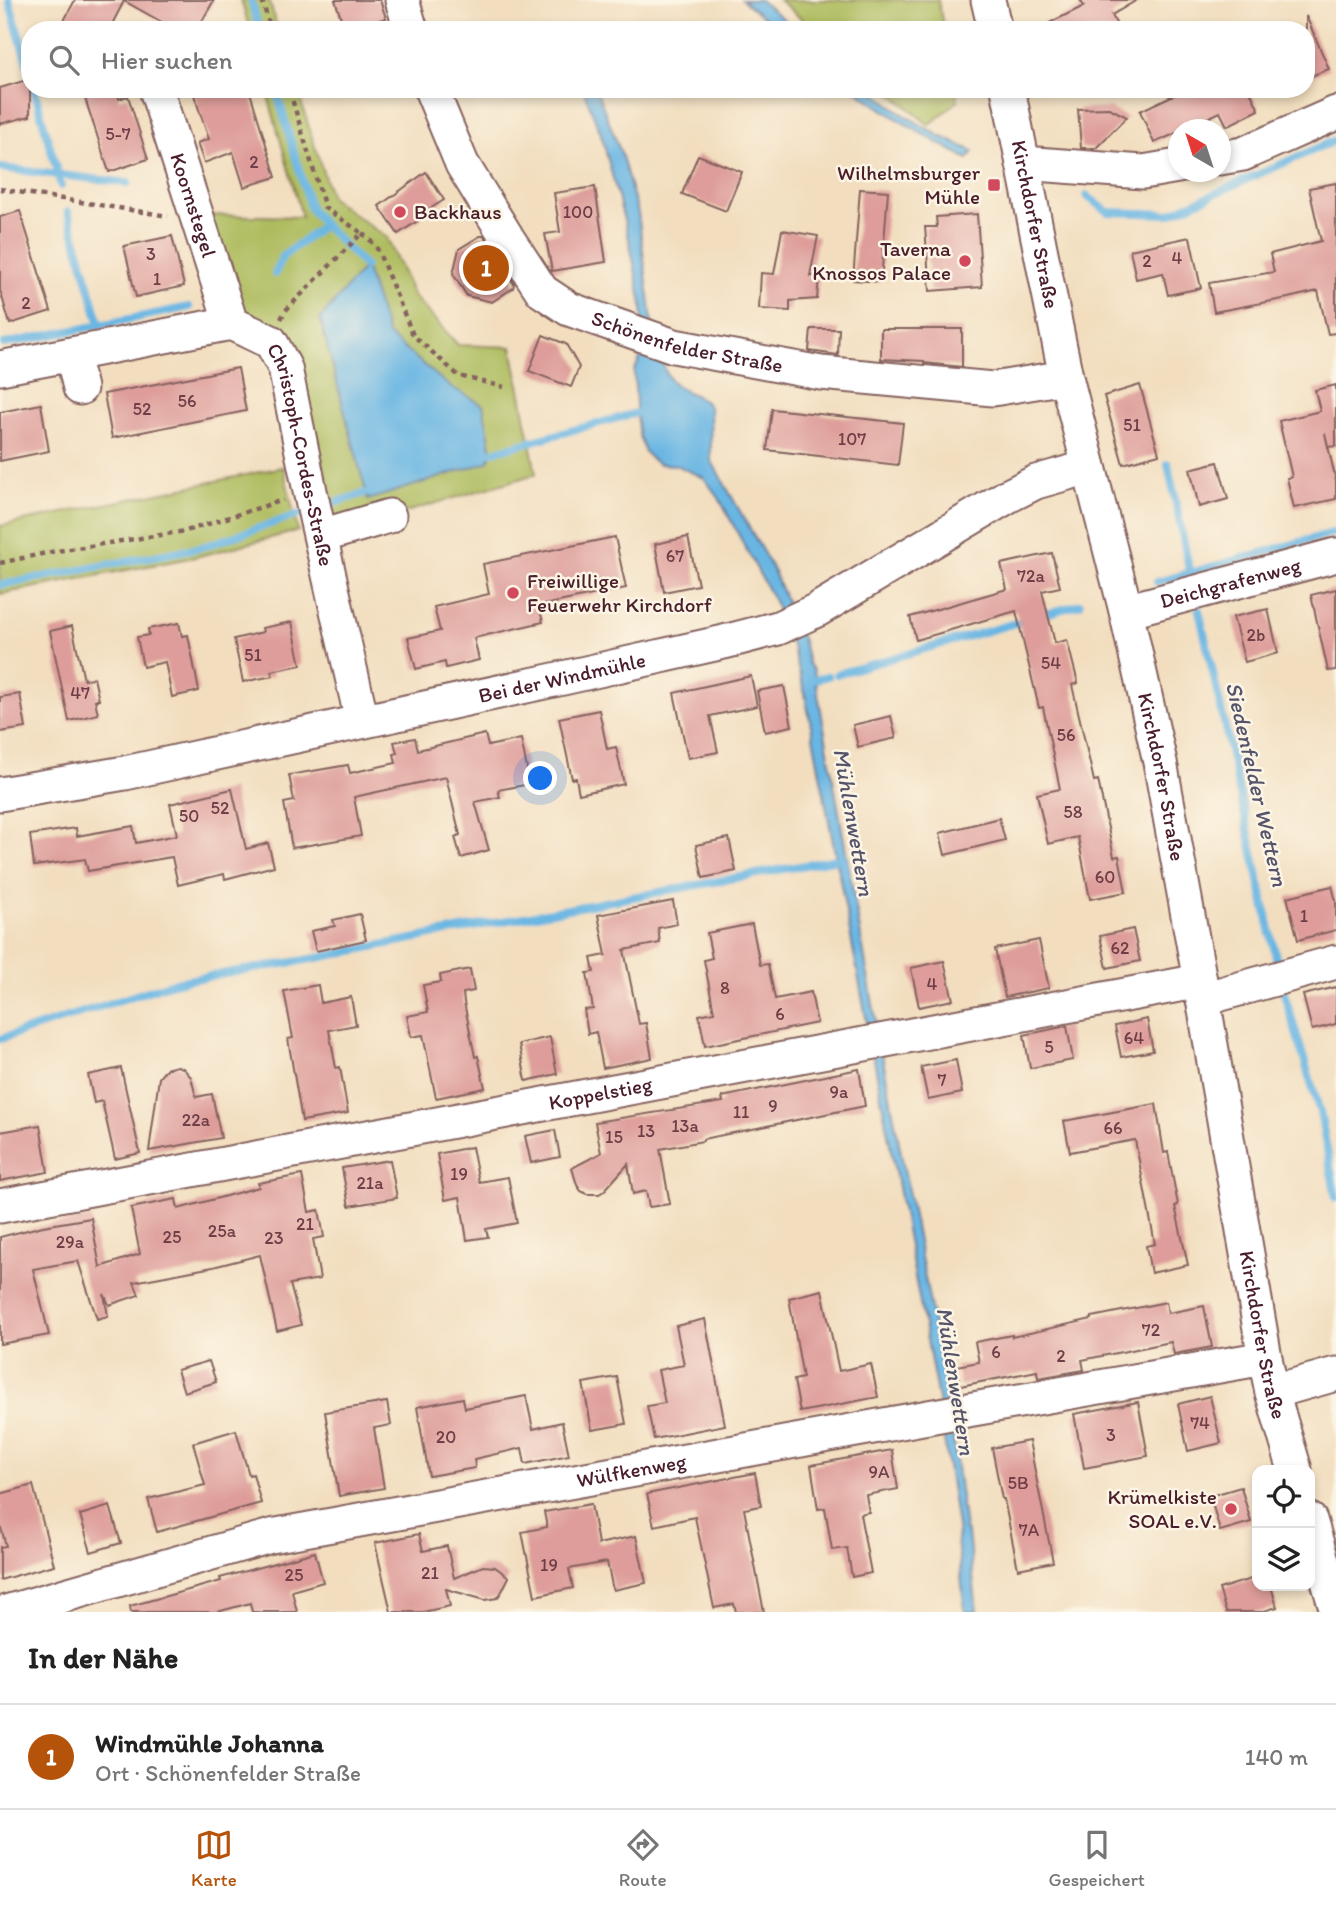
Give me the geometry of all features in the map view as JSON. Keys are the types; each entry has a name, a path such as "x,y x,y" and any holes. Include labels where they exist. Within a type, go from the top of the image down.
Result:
{"street":[{"path":"402,0 408,21"},
{"path":"988,0 993,21"},
{"name":"Koornstegel","path":"159,98 231,323"},
{"name":"Schönenfelder Straße","path":"435,98 462,164 542,291 569,309 674,346 821,373 993,389 1066,377"},
{"name":"Kirchdorfer Straße","path":"1009,98 1066,377 1126,611 1160,762 1265,1358 1294,1465"},
{"path":"1231,156 1242,154 1336,113"},
{"path":"1023,163 1143,172 1168,168"},
{"path":"0,368 231,323"},
{"name":"Christoph-Cordes-Straße","path":"231,323 271,342 285,368 362,721"},
{"path":"72,354 80,388"},
{"name":"Bei der Windmühle","path":"0,794 125,773 684,651 791,622 1008,496 1036,482 1089,467"},
{"path":"321,536 388,516"},
{"name":"Deichgrafenweg","path":"1126,611 1336,555"},
{"name":"Koppelstieg","path":"0,1206 875,1042 1201,990 1336,962"},
{"name":"Wülfkenweg","path":"6,1612 271,1536 1265,1358"},
{"path":"1272,1392 1336,1374"},
{"path":"1312,1528 1336,1608"}],"path":[{"path":"262,0 268,21"},
{"path":"292,98 325,208 376,246 413,335 460,376 504,387"},
{"path":"0,189 198,220"},
{"path":"271,342 285,311 362,233"},
{"path":"0,563 51,552 186,531 310,491"}],"green space":[{"path":"241,0 269,0 275,21 247,21"},
{"path":"779,0 938,0 942,21 804,21"},
{"path":"269,98 300,98 331,198 387,238 414,297 458,345 512,347 536,474 331,534 291,363 240,317 205,215 302,217"},
{"path":"897,98 957,98 958,101 929,125"},
{"path":"283,467 298,531 195,557 0,594 0,526"}],"water":[{"path":"742,0 760,0 786,21 768,21"},
{"path":"587,98 600,98 621,153 638,213 656,352 672,382 700,398 710,409 711,460 773,570 803,641 808,663 814,671 882,1055 948,1397 977,1612 965,1612 958,1533 938,1399 805,694 793,649 776,605 719,498 704,478 676,465 659,464 651,459 639,436 634,371 644,350 642,304 629,239 601,134"},
{"path":"867,98 882,98 940,136 973,151 968,159 896,118"},
{"path":"365,266 388,335 448,385 483,405 492,452 488,462 368,500 320,319"}],"building":[{"path":"75,0 214,0 202,21 160,21 124,1 114,21 64,21"},
{"path":"335,0 380,0 386,18 376,21 342,21"},
{"path":"1080,0 1137,0 1112,15 1115,21 1053,21 1084,6"},
{"path":"1315,37 1329,69 1315,74"},
{"path":"21,82 21,98 30,98 30,116 0,124 0,88"},
{"path":"85,98 129,98 148,159 109,172"},
{"path":"195,98 252,98 276,177 244,187 233,152 204,163 197,143 209,139"},
{"path":"1167,98 1253,98 1259,110 1231,124 1231,119 1224,119 1220,112 1206,119 1168,119 1168,137 1154,143 1140,111"},
{"path":"1109,108 1127,117 1096,148 1081,148 1078,109"},
{"path":"698,155 742,172 726,211 682,194"},
{"path":"426,172 444,200 420,215 422,218 398,234 379,206"},
{"path":"1336,183 1336,333 1328,334 1318,291 1214,312 1209,283 1274,272 1270,254 1321,241 1309,188"},
{"path":"595,187 606,262 552,271 545,234 560,232 554,193"},
{"path":"860,189 888,191 881,282 853,280"},
{"path":"20,211 51,311 10,324 0,290 0,217"},
{"path":"977,214 982,287 930,291 925,227 937,227 936,217"},
{"path":"782,230 818,236 810,276 819,276 817,299 790,301 790,311 759,309 761,273 774,274"},
{"path":"172,236 184,286 136,297 124,246"},
{"path":"484,236 514,284 513,288 492,302 467,296 453,274 459,249"},
{"path":"1190,237 1201,288 1168,295 1163,273 1136,279 1130,250"},
{"path":"811,329 839,329 838,355 809,351"},
{"path":"881,329 962,329 962,367 924,361 881,359"},
{"path":"543,335 566,344 579,367 571,387 529,371"},
{"path":"238,368 246,411 112,438 104,394"},
{"path":"1140,385 1159,454 1123,464 1104,396"},
{"path":"1336,385 1336,446 1328,447 1336,481 1336,499 1294,508 1287,478 1292,477 1279,421 1320,411 1315,390"},
{"path":"41,404 49,451 0,461 0,412"},
{"path":"772,409 903,423 898,465 767,450"},
{"path":"1218,462 1228,499 1199,507 1190,469"},
{"path":"615,537 626,588 539,606 543,622 474,638 479,660 446,668 445,662 416,669 408,638 440,631 434,607 489,594 483,564"},
{"path":"688,537 698,585 664,592 655,544"},
{"path":"1052,553 1060,587 1042,591 1055,643 1067,640 1078,683 1072,685 1094,781 1098,780 1114,857 1119,856 1126,892 1090,899 1078,837 1048,844 1037,794 1060,789 1043,707 1039,708 1016,611 916,640 910,617 1007,589 1001,564"},
{"path":"1336,589 1336,670 1328,671 1311,595"},
{"path":"1268,609 1278,653 1245,662 1233,617"},
{"path":"292,622 301,665 271,671 273,676 243,682 234,639 263,632 262,628"},
{"path":"179,623 182,636 188,635 199,691 172,697 165,662 143,667 137,637 149,635 148,629"},
{"path":"72,626 84,680 94,678 99,700 95,700 98,714 69,721 50,631"},
{"path":"751,676 757,706 710,716 718,752 688,758 674,693"},
{"path":"784,686 792,726 765,732 757,691"},
{"path":"20,694 26,728 0,732 0,697"},
{"path":"599,710 607,749 616,747 624,784 579,794 576,778 572,779 559,718"},
{"path":"891,716 896,738 858,747 853,725"},
{"path":"485,734 488,746 521,739 530,784 498,790 500,797 475,802 489,850 461,858 455,837 460,835 446,777 354,797 361,836 292,848 284,803 294,801 289,775 348,765 350,773 396,763 394,742 415,738 418,750"},
{"path":"232,789 246,849 268,843 274,866 225,879 224,874 178,885 172,857 88,871 85,859 34,866 30,835 76,828 77,836 133,826 136,843 177,835 170,804"},
{"path":"999,818 1005,840 945,855 940,833"},
{"path":"729,838 736,871 703,878 696,845"},
{"path":"1332,886 1336,901 1336,930 1298,940 1287,897"},
{"path":"673,901 677,924 658,928 660,943 624,950 639,1024 646,1023 652,1058 603,1068 596,1032 588,1034 584,1010 593,1009 587,973 594,972 591,958 606,955 598,915"},
{"path":"360,914 366,940 316,951 311,931 335,926 333,920"},
{"path":"752,924 760,965 768,964 775,999 811,992 817,1023 705,1046 699,1015 714,1012 704,960 712,958 707,933"},
{"path":"1133,929 1140,961 1107,968 1100,936"},
{"path":"1039,940 1049,988 1005,997 995,949"},
{"path":"944,961 953,1000 919,1007 911,968"},
{"path":"470,969 474,991 463,993 464,1002 475,1057 478,1056 485,1088 436,1098 423,1035 411,1037 407,1016 428,1012 423,985 441,982 440,975"},
{"path":"318,985 321,1003 351,997 356,1025 329,1030 336,1068 340,1067 348,1113 302,1121 288,1039 293,1038 284,991"},
{"path":"1336,987 1336,1024 1312,1030 1303,995"},
{"path":"1147,1019 1153,1051 1121,1057 1115,1026"},
{"path":"1067,1026 1073,1060 1030,1068 1024,1035"},
{"path":"550,1037 557,1074 526,1081 519,1044"},
{"path":"956,1060 962,1093 928,1100 921,1067"},
{"path":"177,1066 183,1068 191,1077 196,1097 212,1094 221,1138 149,1151 159,1078 166,1069"},
{"path":"121,1068 140,1153 115,1159 102,1101 94,1103 88,1075"},
{"path":"859,1069 865,1106 660,1149 670,1204 649,1207 646,1191 633,1194 628,1164 599,1194 587,1194 577,1185 572,1168 601,1153 595,1122 723,1102 722,1097"},
{"path":"1156,1104 1164,1153 1168,1152 1178,1205 1175,1206 1188,1265 1151,1273 1146,1246 1155,1244 1135,1140 1070,1152 1064,1121"},
{"path":"40,1125 48,1172 0,1181 0,1132"},
{"path":"555,1130 560,1157 531,1163 525,1136"},
{"path":"472,1147 479,1182 508,1177 517,1223 486,1229 488,1237 467,1240 460,1197 445,1200 437,1154"},
{"path":"390,1160 397,1198 349,1206 342,1168"},
{"path":"302,1175 309,1212 319,1210 324,1237 313,1239 320,1279 290,1284 301,1325 277,1331 260,1255 134,1282 139,1295 109,1305 104,1294 108,1316 97,1319 78,1261 33,1269 49,1335 0,1344 0,1237 91,1218 100,1267 140,1254 131,1208 176,1199 178,1209 259,1187 258,1183"},
{"path":"822,1290 839,1371 871,1364 878,1397 800,1412 794,1380 803,1378 789,1298"},
{"path":"1166,1302 1168,1313 1204,1306 1212,1347 1174,1354 1171,1342 1082,1360 1084,1370 1038,1378 1037,1371 960,1386 956,1366 979,1362 975,1342 1012,1337"},
{"path":"705,1319 725,1425 654,1439 647,1406 665,1403 658,1370 684,1365 676,1326"},
{"path":"209,1361 216,1382 184,1392 177,1370"},
{"path":"617,1377 626,1424 592,1430 583,1383"},
{"path":"526,1396 533,1429 562,1422 569,1455 525,1464 522,1448 474,1459 475,1468 429,1476 417,1407 463,1398 465,1408"},
{"path":"1210,1396 1221,1443 1188,1451 1178,1404"},
{"path":"387,1402 391,1425 374,1428 384,1488 339,1496 325,1412"},
{"path":"1138,1402 1148,1456 1084,1468 1074,1414"},
{"path":"236,1430 249,1475 253,1474 261,1503 157,1532 148,1499 205,1485 193,1443"},
{"path":"1029,1441 1053,1562 1018,1569 992,1448"},
{"path":"892,1450 898,1489 866,1495 869,1512 860,1514 871,1573 852,1577 847,1548 832,1550 825,1508 818,1509 811,1465"},
{"path":"755,1473 761,1506 744,1509 764,1612 736,1612 734,1604 714,1608 695,1517 654,1526 647,1494"},
{"path":"33,1485 54,1565 0,1580 0,1547 6,1546 0,1524 0,1494"},
{"name":"Krümelkiste SOAL e.V.","path":"1241,1487 1251,1522 1220,1531 1210,1496"},
{"path":"591,1504 598,1544 636,1536 646,1583 613,1590 607,1562 569,1569 573,1588 535,1596 522,1532 547,1527 544,1512"},
{"path":"110,1506 121,1543 91,1552 80,1515"},
{"path":"419,1534 423,1551 447,1546 454,1578 483,1566 495,1567 509,1577 501,1593 497,1598 485,1600 446,1589 450,1606 423,1612 391,1612 375,1543"},
{"path":"315,1552 323,1582 292,1591 297,1612 252,1612 250,1603 217,1612 131,1612 130,1606"},
{"path":"1252,1579 1252,1591 1272,1591 1277,1607 1261,1612 1226,1612 1219,1589"}],"waterway":[{"path":"9,0 21,42"},
{"path":"251,0 257,21"},
{"path":"37,98 61,186"},
{"path":"279,98 310,208 324,225"},
{"path":"1087,196 1108,212 1169,214 1336,140"},
{"path":"0,168 128,183"},
{"path":"4,344 100,325 68,212"},
{"path":"275,274 282,257 324,225 365,266"},
{"path":"100,325 189,307"},
{"path":"492,452 644,411"},
{"name":"Siedenfelder Wettern","path":"1168,464 1191,578"},
{"path":"322,507 365,493"},
{"path":"0,585 202,547 306,512"},
{"path":"1157,582 1336,532"},
{"path":"1039,616 1080,604"},
{"name":"Siedenfelder Wettern","path":"1199,610 1278,966"},
{"path":"837,674 1026,620"},
{"path":"809,681 828,676"},
{"name":"Mühlenwettern","path":"0,1039 176,982 317,958 843,858"},
{"name":"Siedenfelder Wettern","path":"1284,993 1320,1112 1336,1198"}],"place":[{"name":"Wilhelmsburger Mühle","path":"994,185"},
{"name":"Backhaus","path":"400,212"},
{"name":"Taverna Knossos Palace","path":"965,261"},
{"name":"Windmühle Johanna","path":"486,268"},
{"name":"Freiwillige Feuerwehr Kirchdorf","path":"513,593"},
{"name":"Krümelkiste SOAL e.V.","path":"1231,1509"}]}
